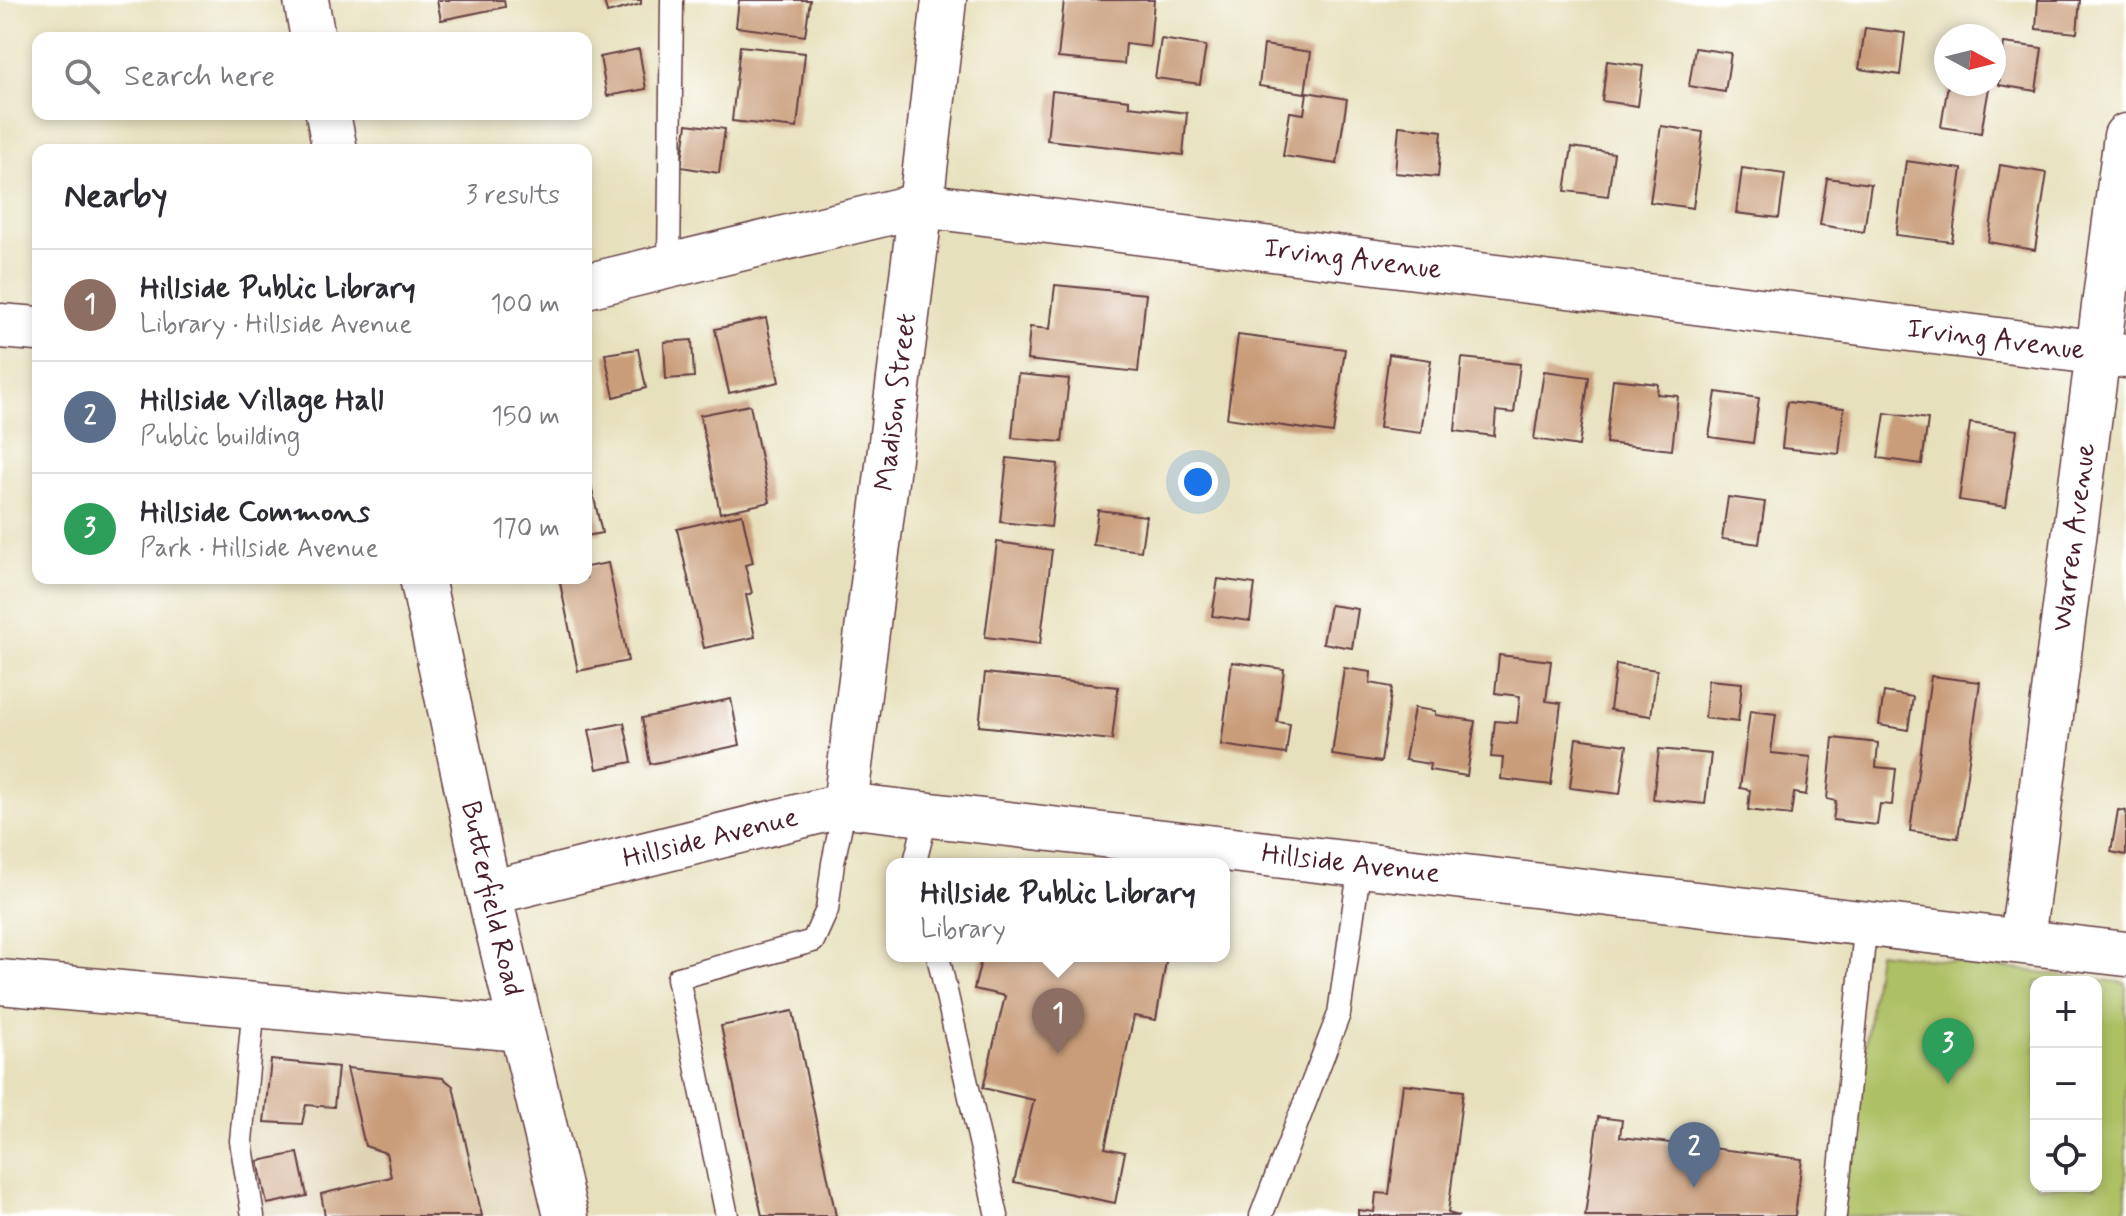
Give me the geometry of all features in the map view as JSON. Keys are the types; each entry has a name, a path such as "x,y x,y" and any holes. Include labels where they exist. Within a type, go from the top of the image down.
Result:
{"street":[{"path":"306,0 312,32"},
{"name":"Madison Street","path":"845,805 944,0"},
{"path":"329,120 334,144"},
{"name":"Warren Avenue","path":"2022,940 2112,355 2126,136"},
{"name":"Irving Avenue","path":"592,285 921,205 2112,355"},
{"path":"0,326 32,329"},
{"name":"Butterfield Road","path":"423,584 489,893 566,1216"},
{"name":"Hillside Avenue","path":"489,893 845,805 2126,954"},
{"path":"0,982 521,1029"}],"lane":[{"path":"669,266 672,0"},
{"path":"727,1216 678,978 813,941 827,910 845,805"},
{"path":"916,858 927,814"},
{"path":"1261,1216 1339,1014 1360,864"},
{"path":"1835,1216 1866,922"},
{"path":"939,962 997,1216"},
{"path":"253,1216 241,1141 254,1005"}],"shaded area":[{"path":"260,1012 513,1038 551,1216 260,1216 247,1139"}],"green space":[{"path":"1878,952 2070,976 2030,976 2030,1192 2102,1192 2102,980 2126,983 2126,1216 1841,1216"}],"building":[{"path":"437,0 504,0 505,7 441,20"},
{"path":"604,0 641,0 641,4 607,13"},
{"path":"739,0 810,0 805,36 736,27"},
{"path":"1064,0 1154,0 1150,47 1126,44 1124,64 1058,58"},
{"path":"2038,0 2080,0 2077,33 2036,29"},
{"path":"1865,28 1905,33 1900,75 1859,69"},
{"path":"1161,39 1206,46 1200,84 1155,78"},
{"path":"2006,43 2042,48 2036,91 2006,86"},
{"path":"1264,45 1311,52 1305,93 1259,86"},
{"path":"740,46 805,53 797,128 732,121"},
{"path":"1695,48 1731,53 1725,92 1689,86"},
{"path":"639,49 646,89 607,96 600,57"},
{"path":"1607,61 1643,66 1638,106 1602,101"},
{"path":"1052,91 1129,100 1129,106 1187,113 1183,155 1047,140"},
{"path":"1307,92 1347,99 1337,164 1283,156 1290,112 1304,114"},
{"path":"1946,96 1988,96 1981,133 1941,127"},
{"path":"687,124 725,129 719,173 681,167"},
{"path":"1399,126 1442,131 1438,177 1395,173"},
{"path":"1661,126 1703,132 1693,208 1650,202"},
{"path":"1572,147 1614,153 1608,196 1565,191"},
{"path":"1906,161 1962,169 1952,242 1896,235"},
{"path":"2000,165 2047,173 2035,250 1988,242"},
{"path":"1742,168 1785,174 1779,218 1736,213"},
{"path":"1827,178 1871,184 1864,232 1820,225"},
{"path":"1055,285 1146,294 1138,372 1027,360 1030,327 1050,329"},
{"path":"766,318 779,382 729,393 715,329"},
{"path":"1238,335 1345,349 1333,433 1227,418"},
{"path":"692,340 694,377 666,379 664,342"},
{"path":"638,349 646,388 614,397 605,354"},
{"path":"1389,354 1431,360 1421,433 1379,428"},
{"path":"1462,358 1520,364 1514,413 1496,411 1494,436 1455,431"},
{"path":"1544,371 1589,377 1579,446 1534,439"},
{"path":"1018,374 1069,379 1062,442 1012,438"},
{"path":"1613,379 1658,384 1657,394 1678,396 1672,450 1606,443"},
{"path":"1716,392 1759,398 1753,443 1709,437"},
{"path":"1787,402 1844,408 1839,454 1782,448"},
{"path":"750,405 770,502 720,513 700,415"},
{"path":"1885,413 1928,419 1922,464 1878,458"},
{"path":"1970,423 2017,430 2006,507 1959,500"},
{"path":"1007,458 1058,464 1051,527 1000,522"},
{"path":"592,489 602,533 592,535"},
{"path":"1728,497 1765,502 1759,544 1722,539"},
{"path":"1098,510 1146,516 1141,551 1093,545"},
{"path":"742,514 753,563 745,565 752,593 746,595 755,637 704,648 677,529"},
{"path":"997,542 1052,550 1040,644 985,637"},
{"path":"608,563 628,661 578,671 560,584 592,584 592,566"},
{"path":"1218,579 1255,584 1250,621 1212,616"},
{"path":"1330,605 1358,609 1352,648 1323,643"},
{"path":"1499,655 1551,661 1546,701 1561,703 1551,785 1501,779 1503,758 1491,757 1495,721 1517,723 1520,696 1495,693"},
{"path":"1232,662 1284,669 1277,722 1290,724 1286,754 1221,745"},
{"path":"1616,664 1657,670 1651,716 1610,710"},
{"path":"1344,668 1371,672 1370,683 1392,687 1381,762 1332,755"},
{"path":"985,673 1118,687 1112,740 979,726"},
{"path":"1931,676 1980,682 1958,838 1910,831"},
{"path":"1708,680 1742,683 1738,722 1705,718"},
{"path":"1884,692 1913,697 1908,730 1879,725"},
{"path":"731,699 740,745 650,764 642,718"},
{"path":"1414,708 1435,711 1435,715 1475,721 1467,776 1429,770 1430,764 1405,760"},
{"path":"1750,711 1776,714 1771,753 1811,757 1806,795 1794,793 1791,815 1748,810 1750,790 1740,788"},
{"path":"624,723 632,762 597,769 589,730"},
{"path":"1576,738 1627,745 1620,794 1570,788"},
{"path":"1833,738 1878,743 1876,767 1896,769 1892,805 1880,804 1877,825 1833,820 1836,801 1827,799"},
{"path":"1659,749 1711,754 1705,804 1653,799"},
{"path":"2118,810 2126,811 2126,855 2111,852"},
{"path":"981,962 1166,962 1156,1020 1134,1016 1105,1148 1125,1152 1115,1203 1014,1182 1034,1100 983,1088 1005,996 974,989"},
{"path":"793,1011 836,1216 762,1216 721,1026"},
{"path":"271,1060 338,1067 334,1107 306,1105 302,1124 264,1122"},
{"path":"347,1068 443,1078 453,1086 482,1216 325,1216 321,1194 391,1177 386,1153 365,1146"},
{"path":"1403,1084 1463,1091 1448,1213 1459,1216 1358,1216 1358,1210 1374,1212 1376,1193 1389,1194"},
{"path":"1598,1117 1622,1120 1620,1137 1802,1159 1795,1216 1585,1216"},
{"path":"298,1153 307,1196 267,1204 258,1161"}],"place":[{"name":"Hillside Public Library","path":"1058,1054"},
{"name":"Hillside Commons","path":"1948,1084"},
{"name":"Hillside Village Hall","path":"1694,1188"}]}
